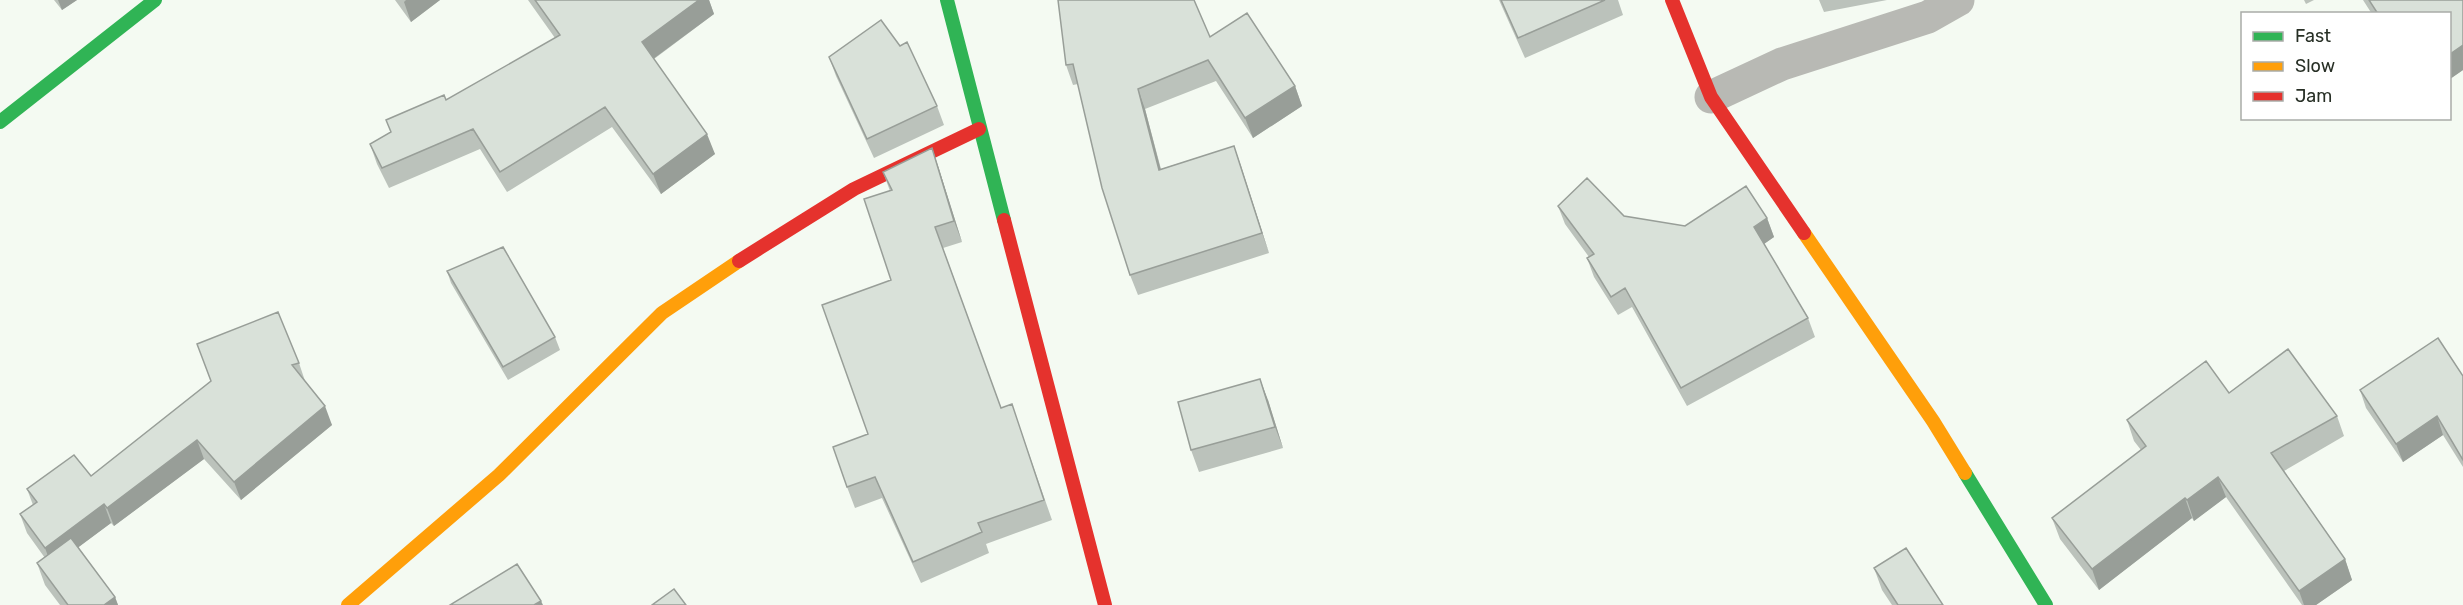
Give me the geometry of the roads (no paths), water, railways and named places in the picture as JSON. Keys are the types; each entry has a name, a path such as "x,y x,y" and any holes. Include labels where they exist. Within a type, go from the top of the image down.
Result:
{"street":[{"path":"0,122 155,0"},
{"path":"947,0 1104,605"},
{"path":"1672,0 1711,97 1933,421 2046,605"},
{"path":"1711,97 1782,64 1928,17 1958,0"},
{"path":"348,605 499,475 662,312 753,251 854,189 979,129"}]}
